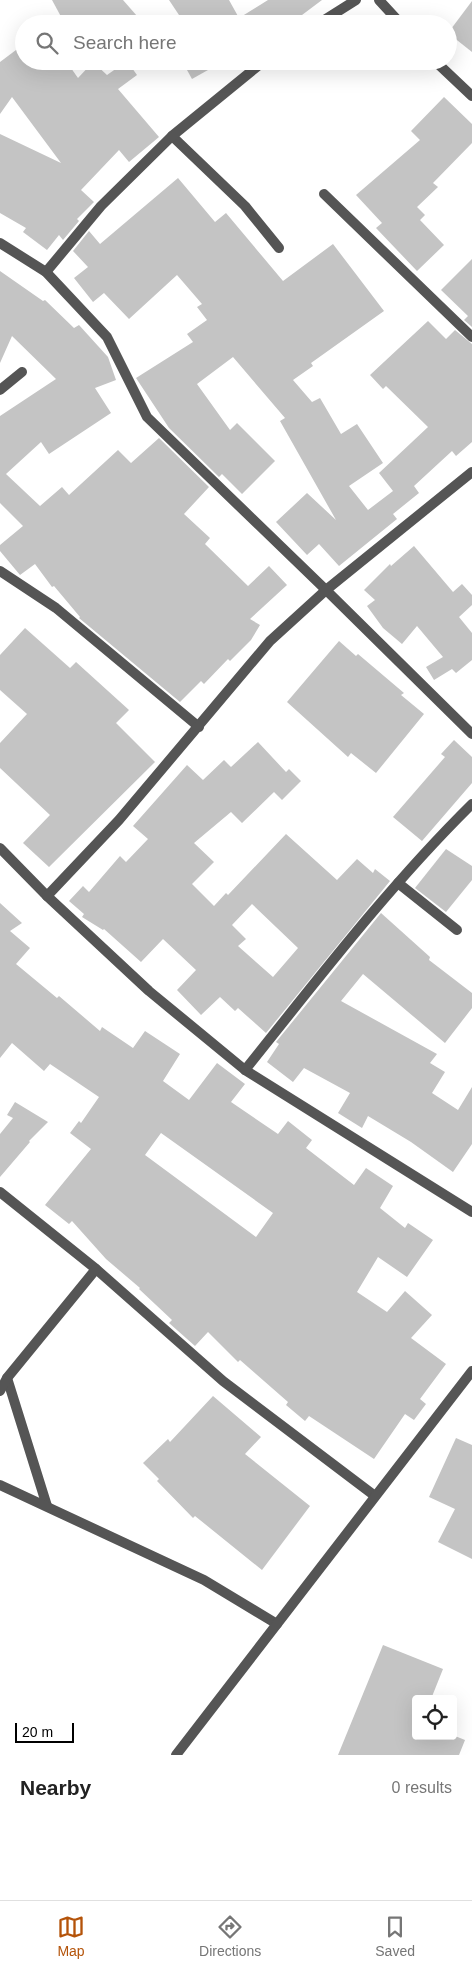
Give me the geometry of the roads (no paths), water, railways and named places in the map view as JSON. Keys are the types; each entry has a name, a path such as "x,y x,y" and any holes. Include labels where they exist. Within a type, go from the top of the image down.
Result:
{"street":[{"path":"332,15 356,0"},
{"path":"380,0 393,15"},
{"path":"46,272 101,206 172,136 253,70"},
{"path":"444,70 472,96"},
{"path":"172,136 245,206 279,248"},
{"path":"324,194 472,337"},
{"path":"0,242 46,272 107,336 147,417 472,734"},
{"path":"0,390 22,372"},
{"path":"47,896 119,820 270,641 326,590 472,472"},
{"path":"0,571 56,608 199,727"},
{"path":"245,1070 426,849 472,804"},
{"path":"0,848 47,896 150,991 245,1070 472,1212"},
{"path":"398,882 457,930"},
{"path":"0,1192 96,1268 222,1381 375,1496"},
{"path":"0,1391 7,1378 96,1268"},
{"path":"176,1755 472,1371"},
{"path":"7,1378 46,1506"},
{"path":"0,1484 204,1580 277,1624"}]}
